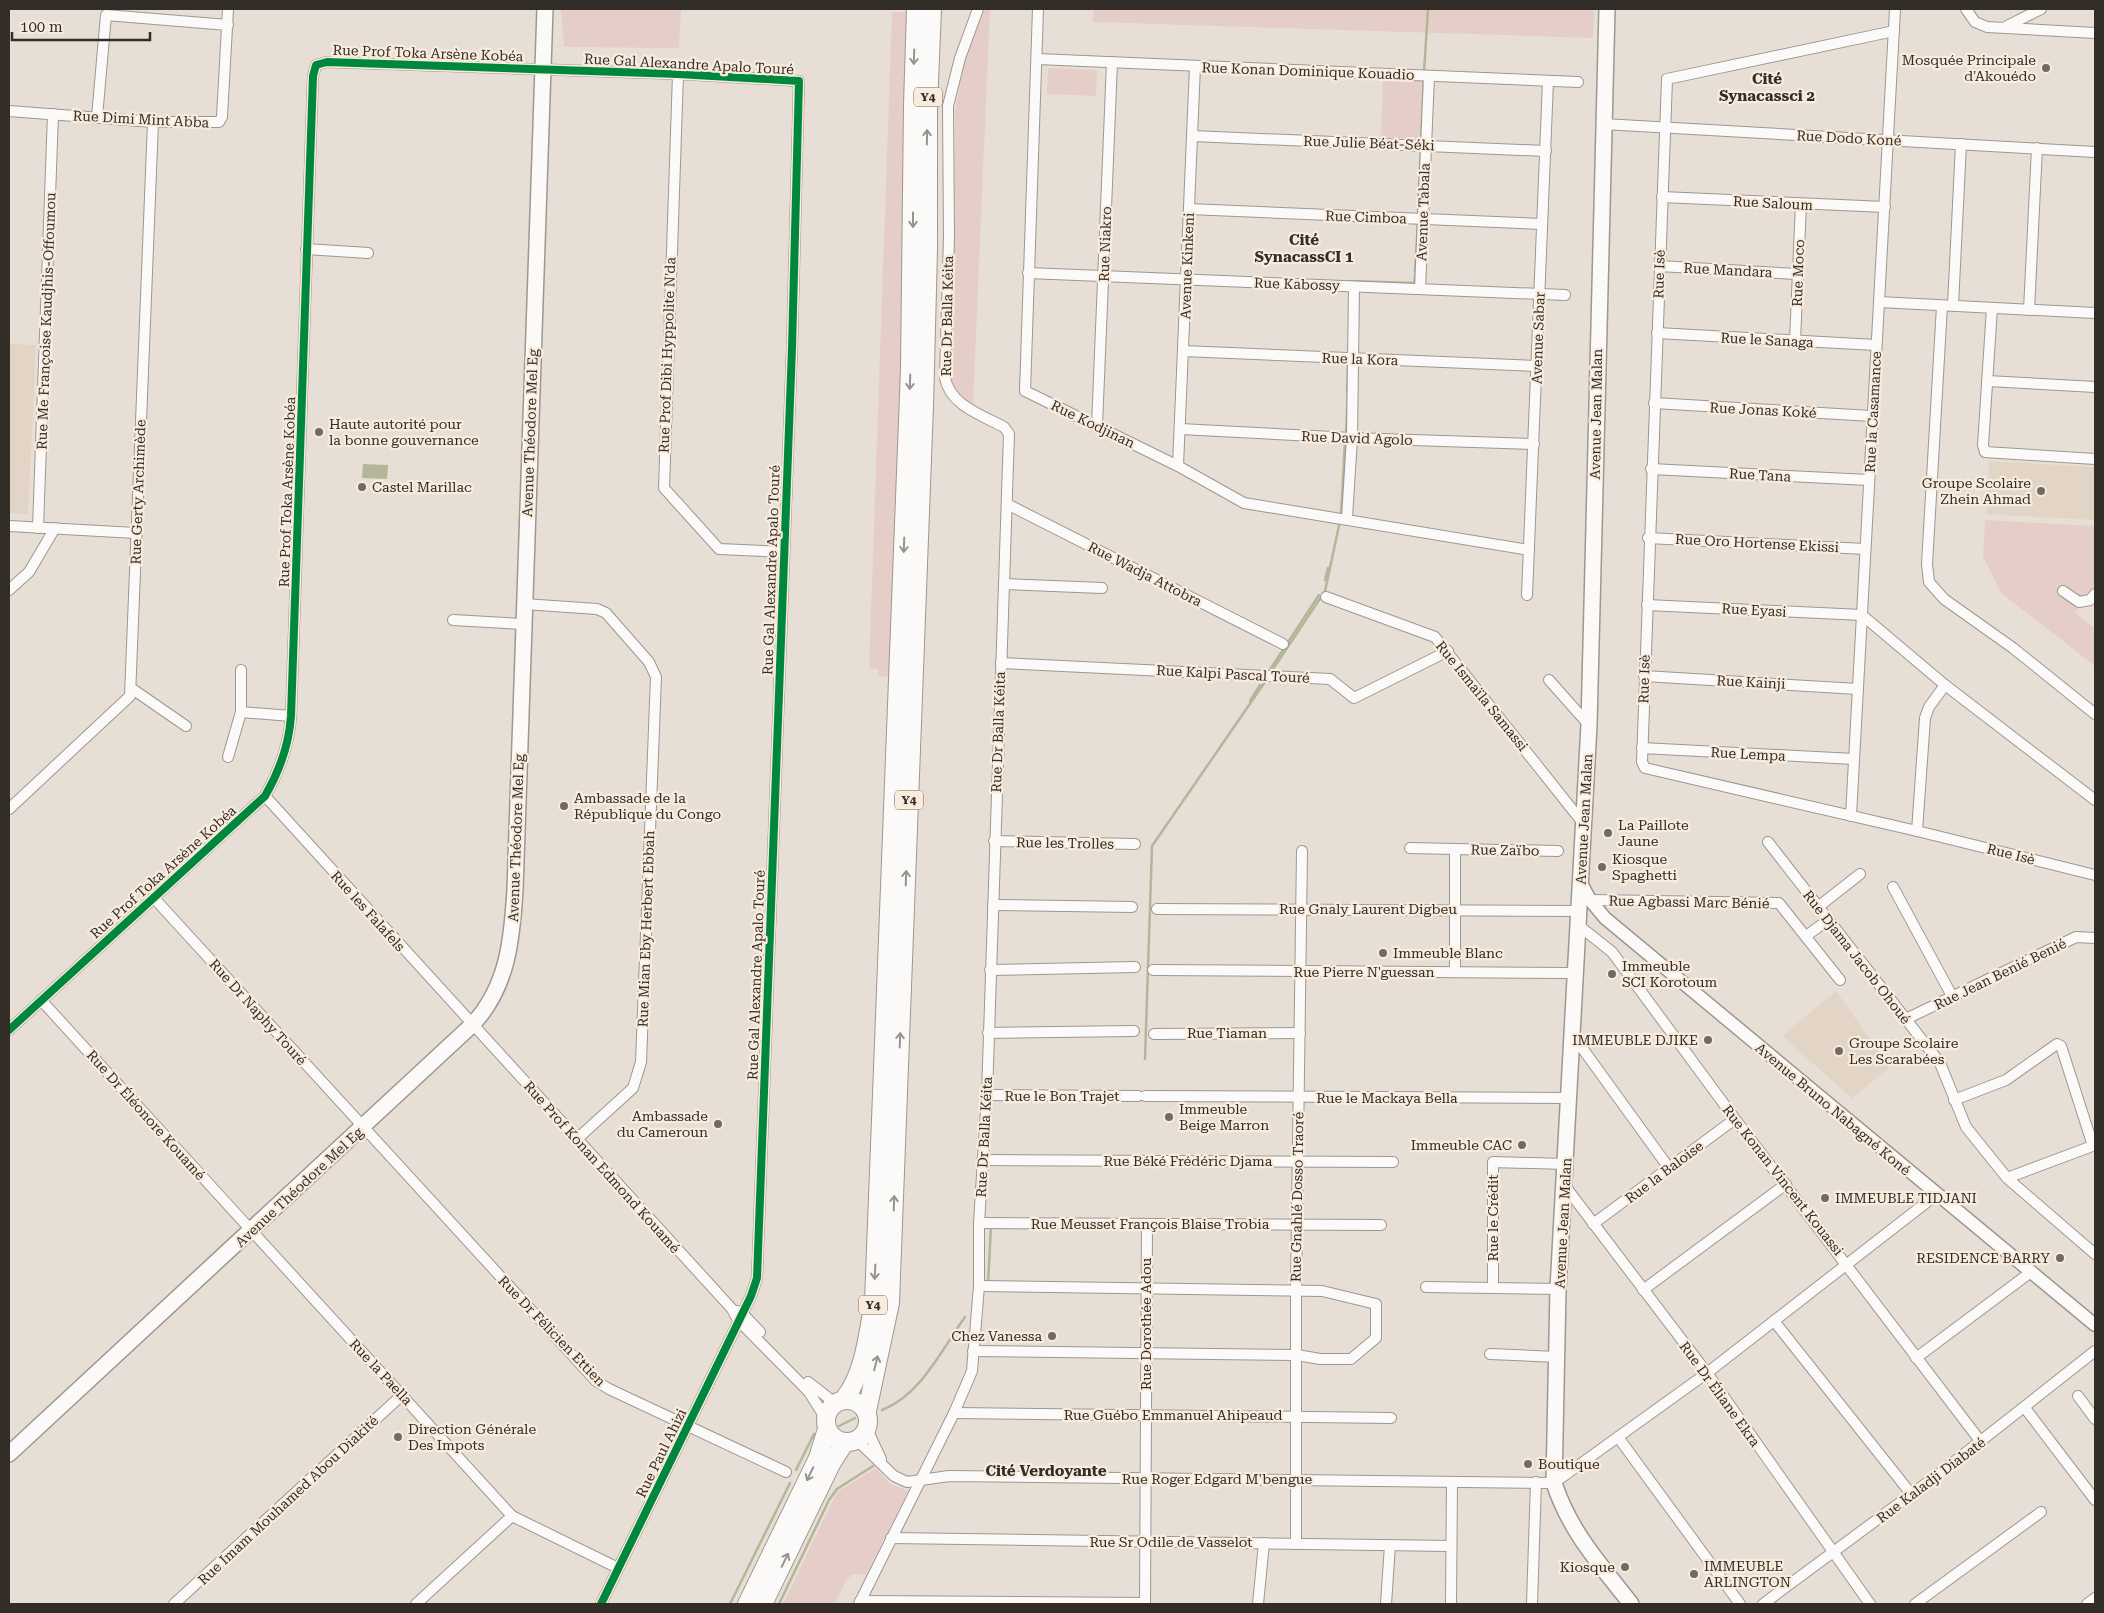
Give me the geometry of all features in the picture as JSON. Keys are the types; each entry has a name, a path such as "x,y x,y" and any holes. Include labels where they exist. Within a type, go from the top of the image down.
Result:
{"highway":[{"name":"Y4","path":"840,1401 851,1392 861,1364 874,1302 910,368 912,105 916,9"},
{"name":"Y4","path":"867,1420 890,1303 924,406 928,250 928,106 932,9"},
{"path":"747,1604 818,1458 829,1409 840,1401 858,1402 867,1420 861,1437 849,1442 831,1464 763,1604"},
{"path":"826,1424 835,1438 849,1442"}],"main road":[{"name":"Avenue Théodore Mel Eg","path":"9,1454 472,1025 484,1013 500,983 513,932 545,9"},
{"name":"Avenue Jean Malan","path":"1607,9 1589,725 1558,1289 1554,1483 1560,1502 1575,1532 1631,1604"}],"street":[{"name":"Rue Dimi Mint Abba","path":"9,111 153,122 219,122 222,117 228,9"},
{"name":"Rue Dr Balla Kéita","path":"860,1603 954,1413 972,1371 979,1286 979,1223 987,1095 1008,430 957,401 946,386 945,378 949,237 948,106 960,58 978,9"},
{"name":"Rue Kodjinan","path":"1038,9 1024,389 1178,466 1244,503 1347,518 1529,550"},
{"name":"Rue la Casamance","path":"1851,816 1895,9"},
{"path":"1966,9 1975,22 1987,27 2095,33"},
{"path":"2006,27 2041,9"},
{"path":"97,117 106,15 228,25"},
{"name":"Rue Isè","path":"1894,31 1667,79 1648,538 1642,762 1645,768 1917,830 2095,875"},
{"name":"Rue Konan Dominique Kouadio","path":"1037,59 1578,82"},
{"name":"Rue Prof Toka Arsène Kobéa","path":"9,1030 265,796 272,784 286,747 290,716 298,535 306,249 313,76 316,65 327,62 543,69"},
{"name":"Rue Niakro","path":"1097,426 1112,62"},
{"name":"Avenue Kinkeni","path":"1178,466 1195,66"},
{"name":"Rue Gal Alexandre Apalo Touré","path":"543,69 796,80 800,84 759,1259 757,1278 751,1296 737,1314"},
{"name":"Rue Prof Dibi Hyppolite N'da","path":"678,74 664,488 719,549 784,552"},
{"name":"Avenue Tabala","path":"1420,289 1429,76"},
{"name":"Avenue Sabar","path":"1527,595 1548,81"},
{"name":"Rue Me Françoise Kaudjhis-Offoumou","path":"38,528 53,114"},
{"name":"Rue Gerty Archimède","path":"132,688 136,533 153,122"},
{"name":"Rue Dodo Koné","path":"1603,124 2095,152"},
{"name":"Rue Julie Béat-Séki","path":"1192,136 1546,151"},
{"path":"1954,305 1961,144"},
{"path":"2029,310 2037,148"},
{"name":"Rue Saloum","path":"1662,197 1885,207"},
{"name":"Rue Moco","path":"1795,342 1801,204"},
{"name":"Rue Cimboa","path":"1189,209 1542,224"},
{"path":"306,249 368,253"},
{"name":"Rue Mandara","path":"1659,266 1797,274"},
{"name":"Rue Kabossy","path":"1028,273 1565,296"},
{"path":"1347,518 1352,438 1354,287"},
{"path":"1880,302 2095,313"},
{"path":"1942,306 1927,564 1929,582 1944,599 2013,648 2095,714"},
{"path":"1992,308 1983,445 1986,452 2095,459"},
{"name":"Rue le Sanaga","path":"1657,333 1876,345"},
{"name":"Rue la Kora","path":"1183,351 1537,366"},
{"path":"1987,381 2095,387"},
{"name":"Rue Jonas Koké","path":"1654,403 1872,416"},
{"name":"Rue David Agolo","path":"1180,429 1352,438 1534,444"},
{"name":"Rue Tana","path":"1651,469 1869,480"},
{"name":"Rue Wadja Attobra","path":"1007,504 1283,644"},
{"path":"9,526 136,533"},
{"path":"9,590 29,572 55,528"},
{"name":"Rue Oro Hortense Ekissi","path":"1648,538 1865,549"},
{"path":"1004,584 1102,588"},
{"path":"2063,591 2079,602 2090,600 2095,594"},
{"name":"Rue Ismaïla Samassi","path":"1326,597 1435,637 1583,823"},
{"name":"Rue Mian Eby Herbert Ebbah","path":"524,604 597,609 606,613 649,662 656,677 641,1062 633,1088 577,1139"},
{"name":"Rue Eyasi","path":"1647,605 1862,615"},
{"path":"1862,615 1945,685 2095,800"},
{"path":"453,620 523,624"},
{"name":"Rue Kalpi Pascal Touré","path":"1000,663 1330,679 1354,698 1448,651"},
{"path":"228,758 241,712 241,670"},
{"name":"Rue Kainji","path":"1644,676 1858,688"},
{"path":"1549,680 1589,725"},
{"path":"1917,830 1925,718 1929,707 1945,685"},
{"path":"9,809 122,704 130,696 132,688 186,726"},
{"path":"241,712 290,716"},
{"name":"Rue Lempa","path":"1642,748 1854,759"},
{"name":"Rue les Falafels","path":"265,796 472,1025"},
{"name":"Rue les Trolles","path":"994,841 1135,844"},
{"name":"Rue Djama Jacob Ohoué","path":"1768,842 1940,1063 1966,1127 2007,1178 2095,1254"},
{"path":"1410,848 1455,849"},
{"name":"Rue Zaïbo","path":"1455,971 1455,849 1558,851"},
{"name":"Rue Gnahlé Dosso Traoré","path":"1296,1544 1298,1415 1296,1291 1302,851"},
{"path":"1818,907 1860,874"},
{"name":"Avenue Bruno Nabagné Koné","path":"1581,883 1590,900 1606,918 1936,1195 2095,1325"},
{"path":"1893,887 1952,996"},
{"name":"Rue Dr Naphy Touré","path":"154,897 363,1128"},
{"name":"Rue Agbassi Marc Bénié","path":"1590,900 1779,903 1840,980"},
{"path":"993,905 1132,907"},
{"name":"Rue Gnaly Laurent Digbeu","path":"1157,909 1456,910 1578,918"},
{"name":"Rue Konan Vincent Kouassi","path":"1578,918 1612,952 1735,1119 1981,1442"},
{"path":"1806,936 1828,920"},
{"name":"Rue Jean Benié Benié","path":"1906,1019 2076,937 2095,938"},
{"path":"990,970 1135,967"},
{"name":"Rue Pierre N'guessan","path":"1153,970 1575,973"},
{"name":"Rue Dr Éléonore Kouamé","path":"41,1000 251,1230"},
{"name":"Rue Prof Konan Edmond Kouamé","path":"472,1025 809,1392 826,1424"},
{"path":"988,1033 1134,1031"},
{"name":"Rue Tiaman","path":"1154,1034 1300,1033"},
{"path":"1572,1034 1669,1168"},
{"path":"1954,1100 2006,1080 2057,1044 2061,1046 2094,1145 2007,1178"},
{"name":"Rue le Bon Trajet","path":"987,1095 1142,1096"},
{"name":"Rue le Mackaya Bella","path":"1142,1096 1570,1098"},
{"name":"Rue la Baloise","path":"1593,1224 1735,1119"},
{"name":"Rue Dr Félicien Ettien","path":"363,1128 596,1381 688,1427 786,1472"},
{"name":"Rue Béké Frédéric Djama","path":"982,1160 1298,1160 1393,1162"},
{"name":"Rue le Crédit","path":"1493,1287 1493,1162 1566,1164"},
{"path":"1643,1290 1786,1184"},
{"name":"Rue Dr Éliane Ekra","path":"1565,1186 1706,1373 1870,1604"},
{"path":"1554,1483 1706,1373 1936,1195"},
{"name":"Rue Meusset François Blaise Trobia","path":"979,1223 1381,1224"},
{"name":"Rue Dorothée Adou","path":"1145,1604 1145,1288 1147,1224"},
{"name":"Rue la Paella","path":"251,1230 512,1516 618,1568"},
{"path":"1916,1358 2031,1272"},
{"path":"973,1351 1296,1355 1320,1360 1351,1359 1376,1338 1376,1304 1322,1292 979,1286"},
{"path":"1426,1287 1558,1289"},
{"path":"970,1307 978,1297"},
{"name":"Rue Prof Konan Edmond Kouamé","path":"737,1314 811,1386 840,1401"},
{"name":"Rue Paul Ahizi","path":"601,1604 688,1427 737,1314"},
{"path":"1774,1321 1912,1495"},
{"name":"Rue Kaladji Diabaté","path":"1763,1604 1912,1495 2025,1408 2095,1351"},
{"path":"1490,1354 1557,1357"},
{"name":"Rue Imam Mouhamed Abou Diakité","path":"174,1604 402,1395"},
{"path":"2078,1396 2095,1419"},
{"path":"2025,1408 2095,1500"},
{"name":"Rue Guébo Emmanuel Ahipeaud","path":"954,1413 1146,1416 1298,1415 1391,1418"},
{"name":"Rue Roger Edgard M'bengue","path":"867,1420 885,1467"},
{"path":"1618,1437 1740,1604"},
{"name":"Rue Roger Edgard M'bengue","path":"849,1442 862,1445 894,1476 907,1482 919,1481 928,1477 949,1476 1554,1483"},
{"path":"1451,1604 1452,1482"},
{"path":"1532,1604 1536,1482"},
{"path":"1916,1604 2041,1512"},
{"path":"416,1604 512,1516"},
{"name":"Rue Sr Odile de Vasselot","path":"891,1538 1451,1546"},
{"path":"1258,1604 1264,1542"},
{"path":"1386,1604 1390,1545"},
{"path":"2087,1604 2095,1598"},
{"path":"860,1603 1145,1604"}],"shaded area":[{"path":"561,9 681,9 679,48 564,47"},
{"path":"984,9 990,9 973,404 961,397 951,381 955,231 955,112 963,66"},
{"path":"1094,9 1594,9 1593,38 1093,22"},
{"path":"892,12 911,12 905,272 890,677 878,676 878,669 869,668"},
{"path":"1048,68 1097,70 1096,96 1047,94"},
{"path":"1383,79 1423,80 1421,139 1381,138"},
{"path":"9,344 36,345 28,514 9,513"},
{"name":"Groupe Scolaire Zhein Ahmad","path":"1989,461 2095,467 2095,520 1986,514"},
{"path":"363,464 388,465 387,479 362,478"},
{"path":"1985,520 2095,526 2095,587 2075,613 2095,628 2095,666 2001,593 1983,556"},
{"name":"Groupe Scolaire Les Scarabées","path":"1836,991 1890,1067 1852,1098 1782,1036"},
{"path":"876,1468 889,1483 908,1491 866,1575 852,1574 846,1581 834,1604 783,1604 837,1492"}],"waterway":[{"path":"1424,72 1428,9"},
{"path":"1421,142 1424,78"},
{"path":"1419,187 1421,148"},
{"path":"1418,212 1419,187"},
{"path":"1415,271 1418,222"},
{"path":"1411,284 1414,284 1416,270"},
{"path":"1350,281 1412,283"},
{"path":"1347,392 1348,365"},
{"path":"1346,435 1348,391"},
{"path":"1341,515 1345,441"},
{"path":"1271,672 1325,591 1340,521"},
{"path":"1325,580 1328,568"},
{"path":"1269,671 1319,595"},
{"path":"1145,1059 1152,846 1267,679"},
{"path":"1250,701 1260,685"},
{"path":"988,1284 991,1226"},
{"path":"882,1410 908,1394 919,1382 939,1357 965,1317"},
{"path":"839,1426 855,1418"},
{"path":"796,1470 814,1434"},
{"path":"779,1604 829,1500 837,1489 873,1466"},
{"path":"730,1604 790,1483"}],"cycle path":[{"path":"9,1030 265,796 282,758 291,716 313,76 316,65 327,62 678,74 799,81 792,348 757,1278 751,1296 601,1604"}],"place":[{"name":"Mosquée Principale d'Akouédo","path":"2046,68"},
{"name":"Haute autorité pour la bonne gouvernance","path":"319,432"},
{"name":"Castel Marillac","path":"362,487"},
{"name":"Groupe Scolaire Zhein Ahmad","path":"2041,491"},
{"name":"Ambassade de la République du Congo","path":"564,806"},
{"name":"La Paillote Jaune","path":"1608,833"},
{"name":"Kiosque Spaghetti","path":"1602,867"},
{"name":"Immeuble Blanc","path":"1383,953"},
{"name":"Immeuble SCI Korotoum","path":"1612,974"},
{"name":"IMMEUBLE DJIKE","path":"1708,1040"},
{"name":"Groupe Scolaire Les Scarabées","path":"1839,1051"},
{"name":"Immeuble Beige Marron","path":"1169,1117"},
{"name":"Ambassade du Cameroun","path":"718,1124"},
{"name":"Immeuble CAC","path":"1522,1145"},
{"name":"IMMEUBLE TIDJANI","path":"1825,1198"},
{"name":"RESIDENCE BARRY","path":"2060,1258"},
{"name":"Chez Vanessa","path":"1052,1336"},
{"name":"Direction Générale Des Impots","path":"398,1437"},
{"name":"Boutique","path":"1528,1464"},
{"name":"Kiosque","path":"1625,1567"},
{"name":"IMMEUBLE ARLINGTON","path":"1694,1574"}],"district":[{"name":"Cité Synacassci 2","path":"1767,88"},
{"name":"Cité SynacassCI 1","path":"1304,248"},
{"name":"Cité Verdoyante","path":"1046,1471"}]}
